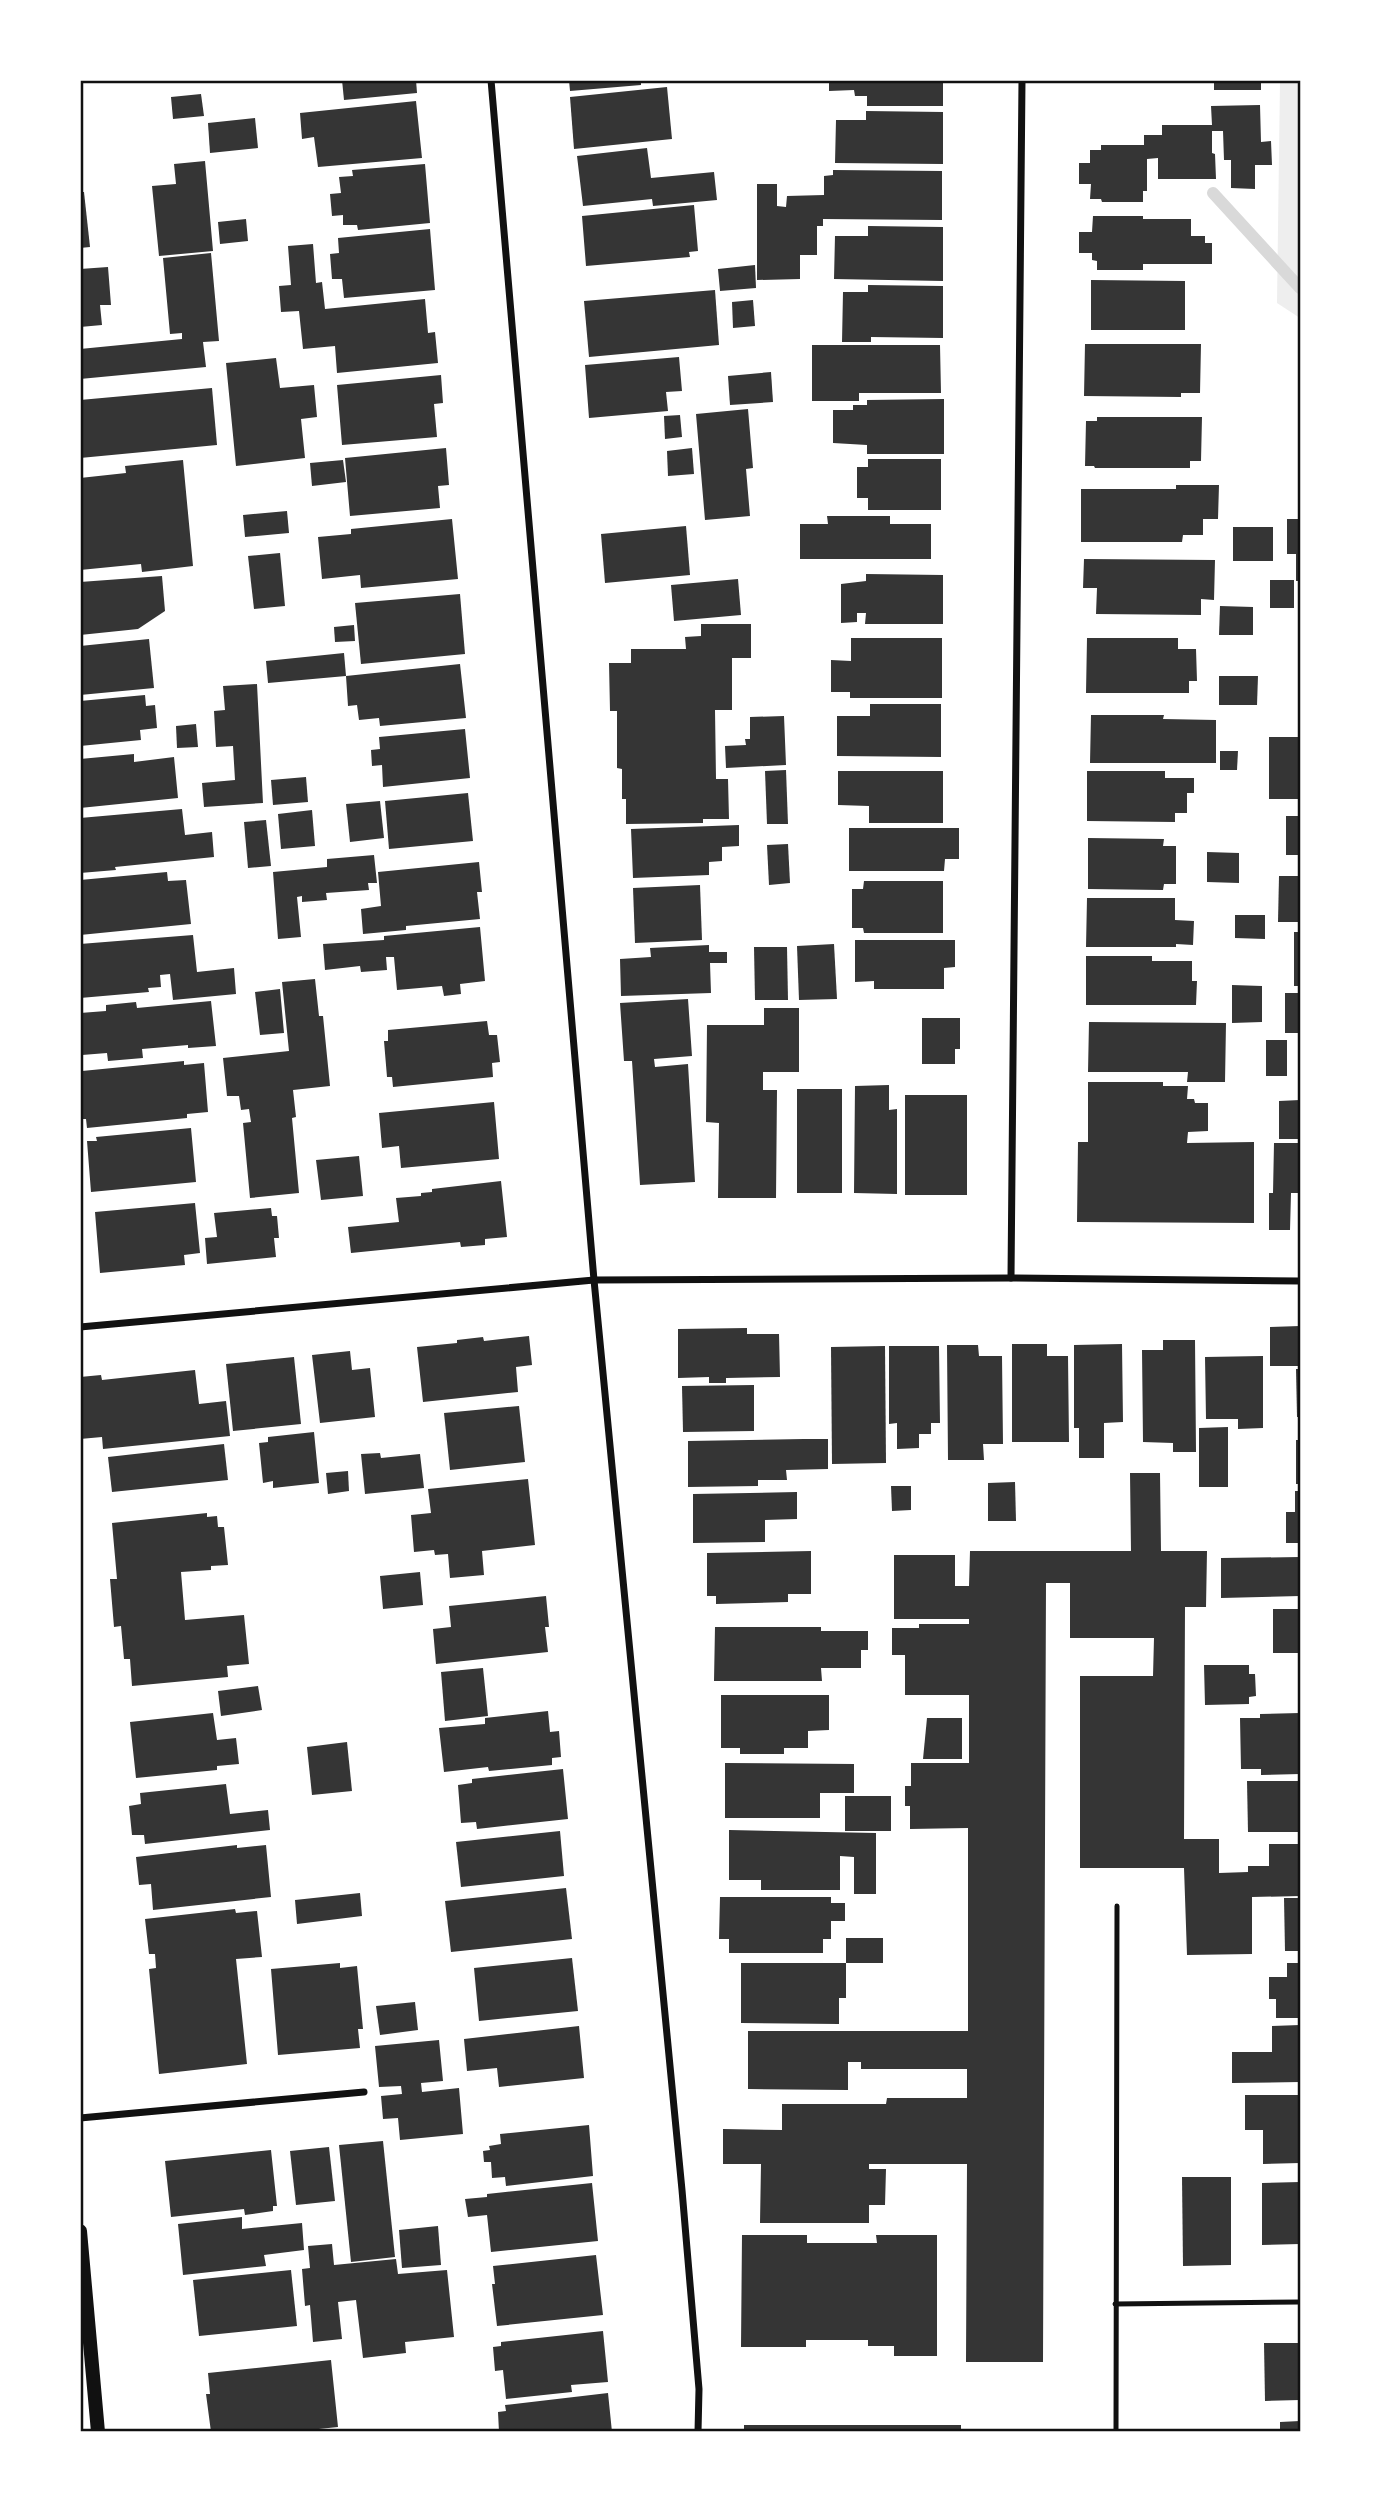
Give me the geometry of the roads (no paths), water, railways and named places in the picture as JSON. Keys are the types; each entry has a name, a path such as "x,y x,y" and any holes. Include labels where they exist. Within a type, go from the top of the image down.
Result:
{"main road":[{"path":"80,2231 98,2431"}],"street":[{"path":"491,80 594,1280 681,2177 699,2389 698,2431"},
{"path":"1011,1278 1022,80"},
{"path":"80,1327 594,1280 1011,1278 1300,1281"},
{"path":"80,2118 364,2092"}],"lane":[{"path":"1116,2431 1117,1906"},
{"path":"1115,2304 1300,2302"}],"waterway":[{"path":"1213,193 1300,288"}]}
